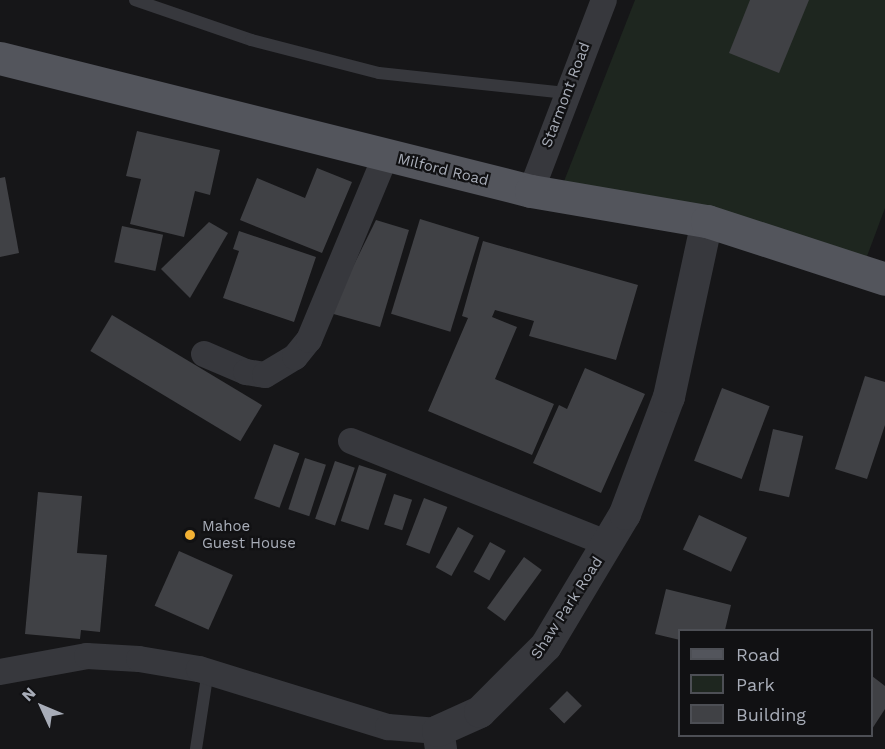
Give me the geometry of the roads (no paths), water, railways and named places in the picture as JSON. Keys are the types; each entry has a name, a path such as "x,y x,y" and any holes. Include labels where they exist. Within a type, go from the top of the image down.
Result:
{"main road":[{"name":"Milford Road","path":"0,58 531,191 707,221 885,279"}],"street":[{"name":"Starmont Road","path":"531,191 566,93 604,0"},
{"path":"204,354 246,372 265,375 295,357 309,340 386,155"},
{"name":"Shaw Park Road","path":"0,672 87,656 139,658 208,671 388,727 440,740 480,712 519,677 546,646 625,514 669,398 707,221"},
{"path":"351,441 608,544"}],"lane":[{"path":"135,0 251,40 379,73 566,93"},
{"path":"196,749 208,671"}],"place":[{"name":"Mahoe Guest House","path":"190,535"}]}
